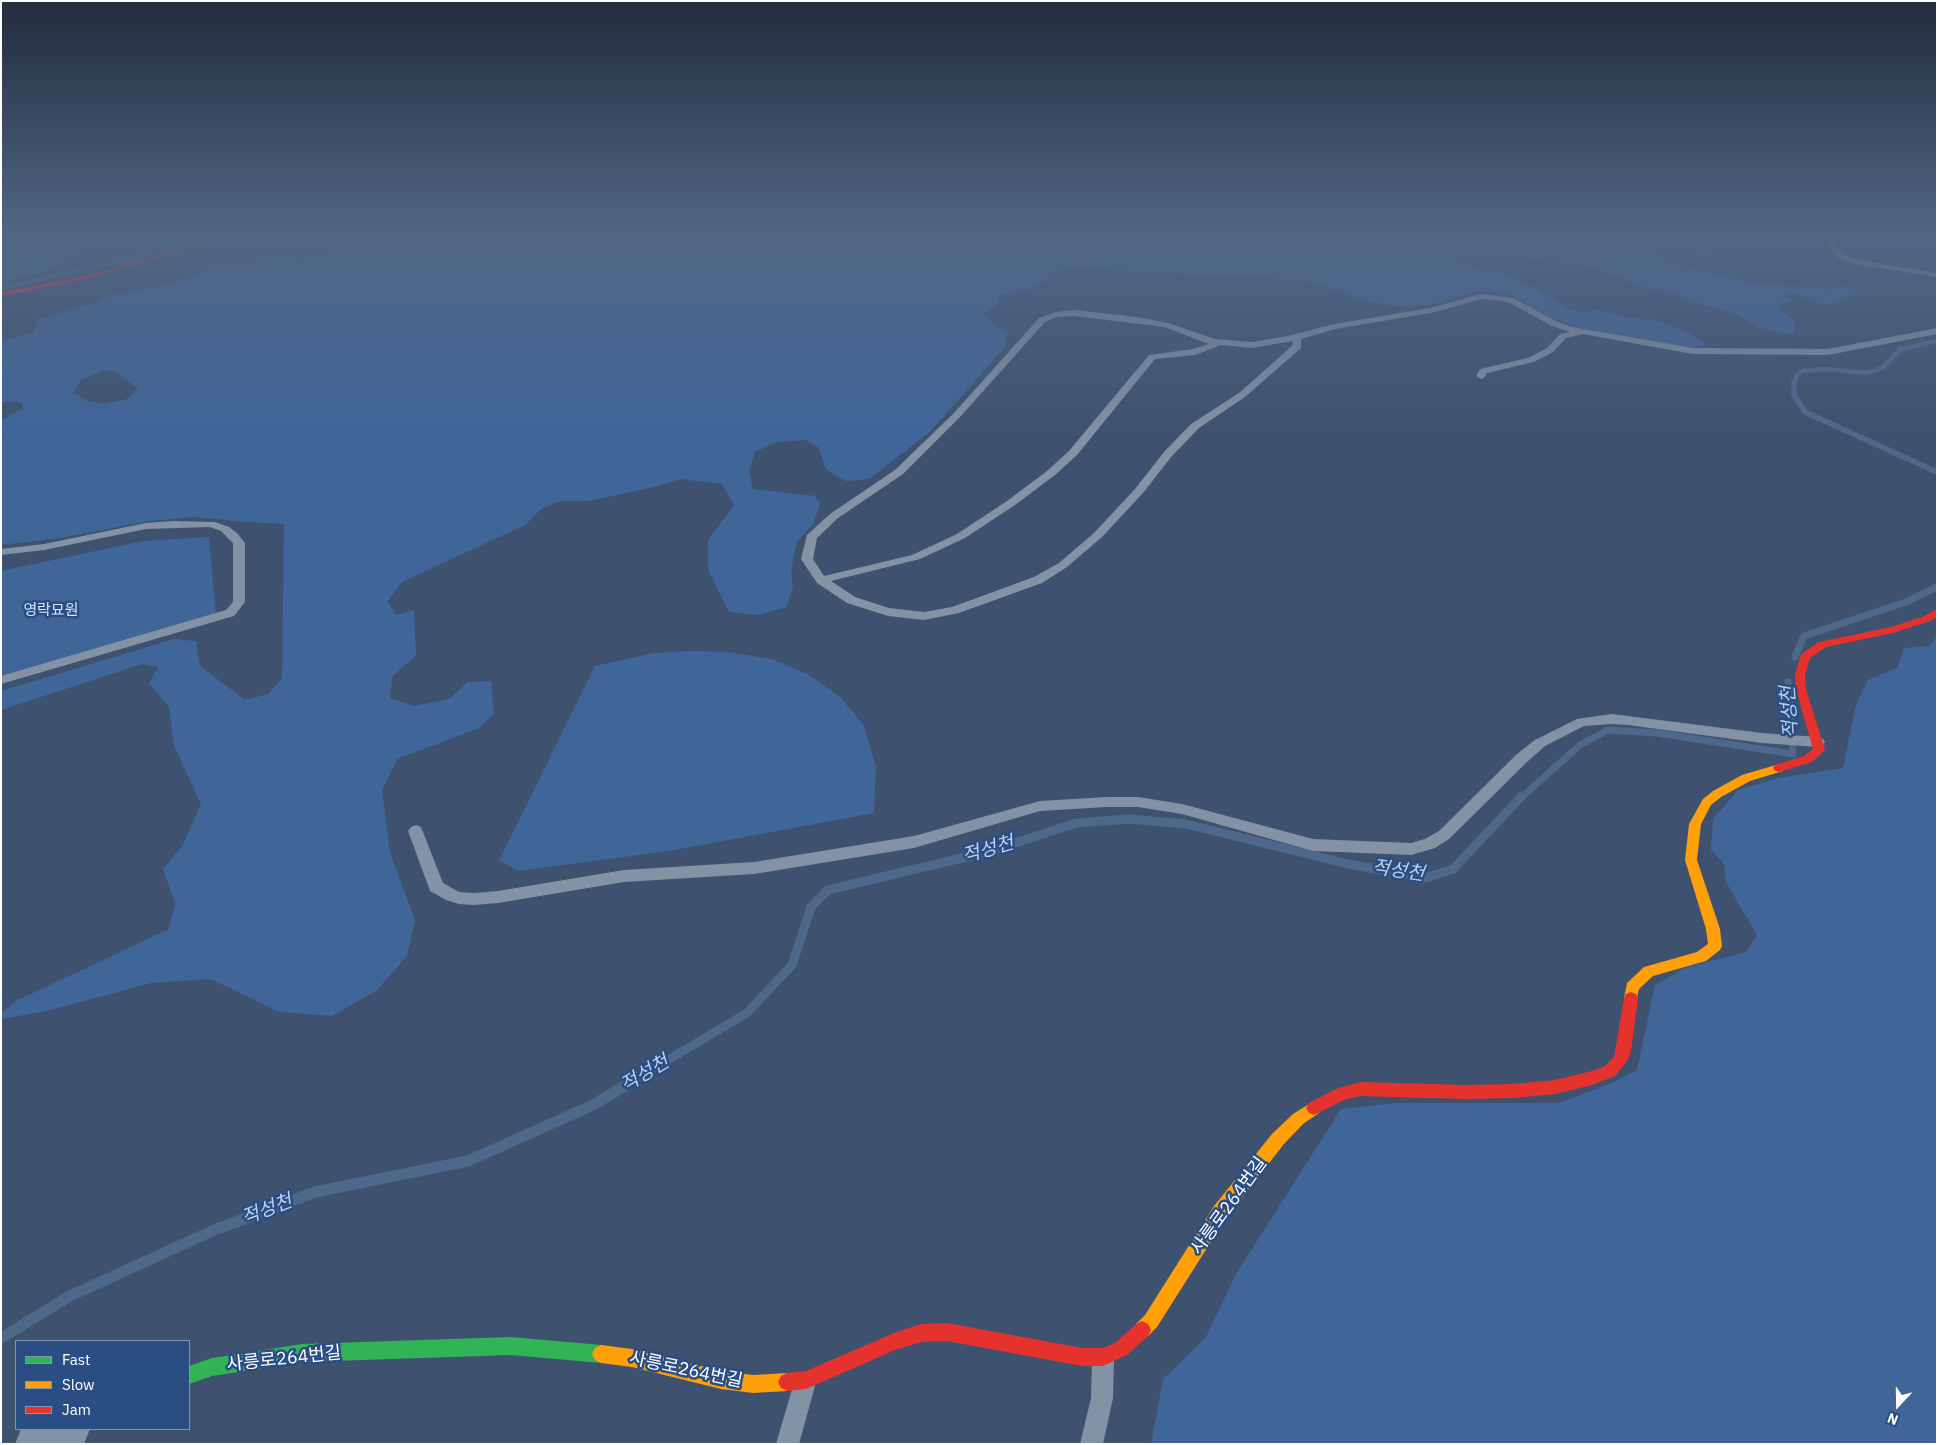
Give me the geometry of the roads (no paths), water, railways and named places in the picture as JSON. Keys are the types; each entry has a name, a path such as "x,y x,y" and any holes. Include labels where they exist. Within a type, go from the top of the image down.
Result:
{"street":[{"path":"1818,742 1801,689 1800,674 1806,656 1823,644 1893,630 1926,619 1937,612"},
{"name":"사릉로264번길","path":"190,1375 212,1367 302,1353 510,1346 574,1350 632,1358 721,1380 752,1384 806,1380 894,1342 921,1333 947,1332 1082,1357 1103,1357 1121,1349 1151,1321 1220,1212 1278,1139 1298,1118 1319,1105 1341,1094 1360,1089 1466,1092 1513,1091 1554,1087 1592,1078 1610,1071 1620,1061 1624,1051 1632,987 1649,971 1701,957 1715,946 1714,929 1694,874 1691,860 1695,824 1704,807 1717,794 1746,778 1808,760 1819,750 1818,742"},
{"path":"38,1444 65,1430"}],"lane":[{"path":"1296,337 1298,346 1242,395 1195,426 1168,454 1139,491 1098,535 1063,565 1038,580 955,610 924,616 888,612 851,600 821,580 807,559 811,537 834,516 899,472 923,450 1042,320 1056,315 1074,313 1120,318 1165,325 1219,343 1252,344 1431,310 1454,303"},
{"path":"1516,303 1555,324 1581,332 1693,351 1828,352 1937,331"},
{"path":"1481,376 1483,371 1531,360 1550,350 1563,336 1581,332"},
{"path":"821,580 916,557 961,536 1011,503 1051,473 1073,453 1152,357 1195,352 1219,343"},
{"path":"1,552 44,547 146,526 173,524 211,524 229,532 240,543 239,602 230,613 1,680"},
{"path":"416,831 436,887 446,894 459,898 498,897 624,876 754,868 914,842 1040,806 1107,802 1138,802 1182,809 1313,845 1411,850 1430,844 1444,835 1522,758 1540,743 1553,734 1582,722 1612,719 1628,720 1762,738 1818,742"},
{"path":"1091,1444 1102,1398 1103,1357"},
{"path":"787,1444 806,1380"}],"waterway":[{"name":"적성천","path":"1794,383 1797,375 1803,371 1825,369 1867,373 1882,368 1901,349 1937,341"},
{"name":"적성천","path":"1794,383 1794,395 1805,412 1937,472"},
{"name":"적성천","path":"1795,657 1804,636 1906,602 1937,587"},
{"name":"적성천","path":"1521,798 1580,745 1608,730 1657,733 1793,754 1788,682"},
{"name":"적성천","path":"626,1085 747,1013 792,965 811,907 828,890 991,851 1076,823 1129,819 1186,824 1348,864 1426,878 1453,869 1522,796"},
{"name":"적성천","path":"1,1338 70,1296 212,1231 315,1192 468,1161 593,1105 628,1084"}],"park label":[{"name":"영락묘원","path":"51,611"}]}
